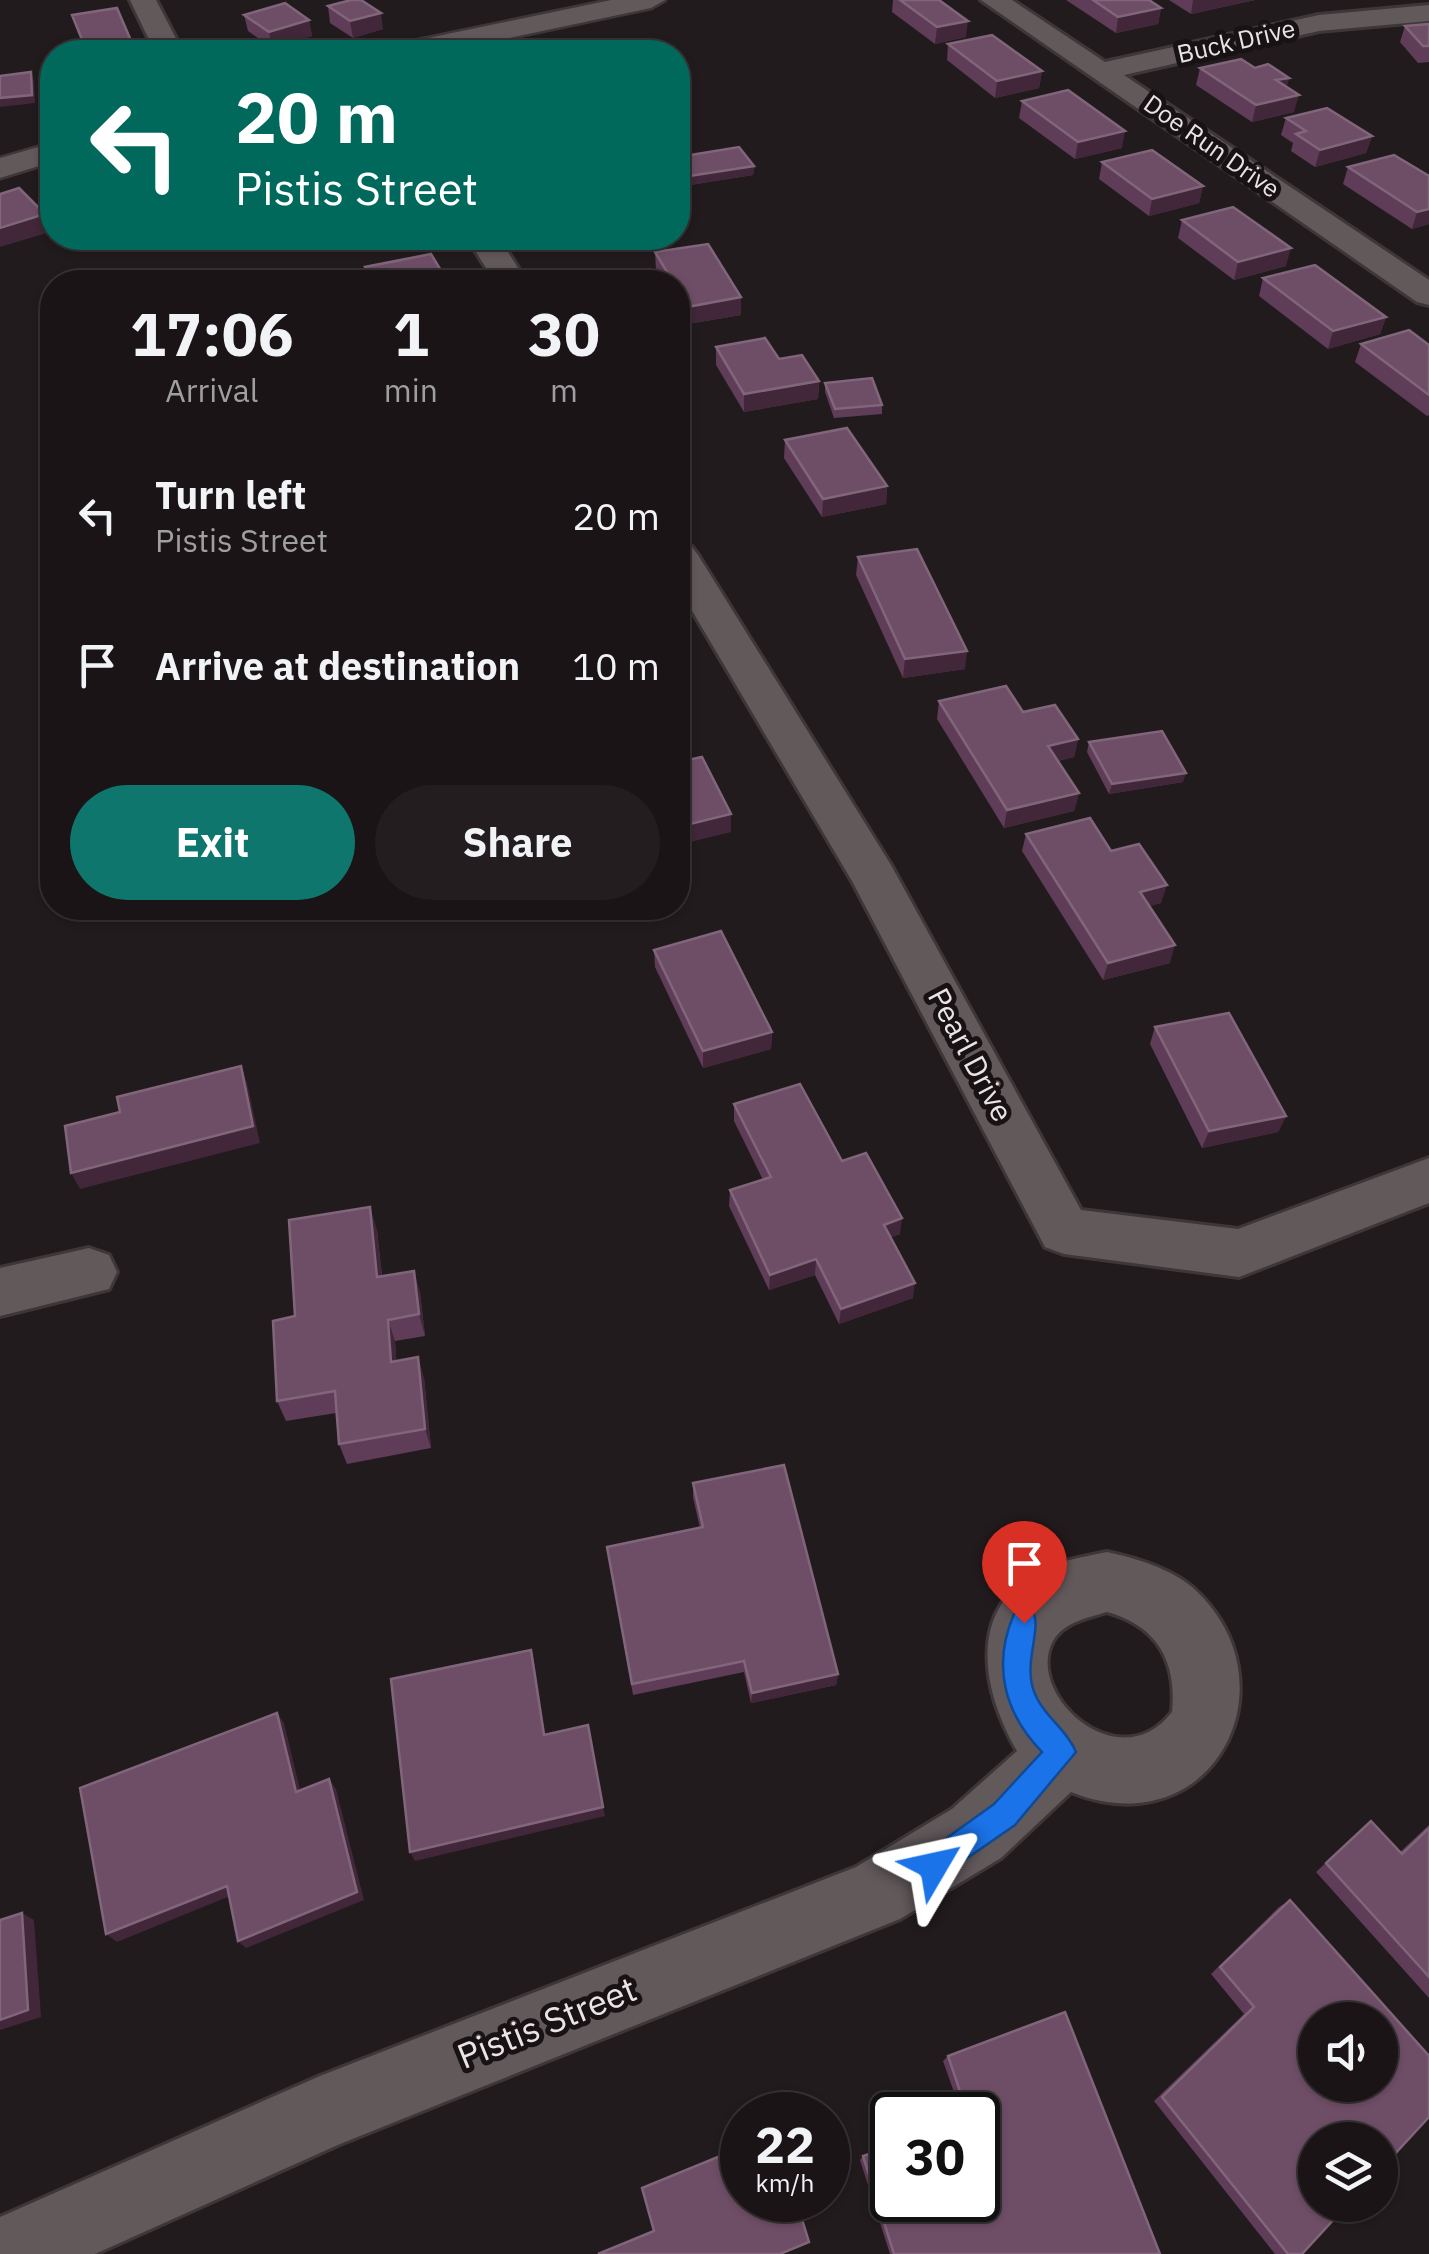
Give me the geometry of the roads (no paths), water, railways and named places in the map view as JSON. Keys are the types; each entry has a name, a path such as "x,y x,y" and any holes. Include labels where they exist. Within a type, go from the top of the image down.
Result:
{"main road":[{"path":"461,40 651,0"},
{"path":"0,168 40,156"}],"street":[{"path":"143,0 163,40"},
{"name":"Doe Run Drive","path":"994,0 1429,295"},
{"name":"Buck Drive","path":"1103,71 1319,23 1429,13"},
{"name":"Pearl Drive","path":"690,576 874,877 1064,1230 1238,1253 1429,1180"},
{"path":"0,1292 90,1272"},
{"name":"Pistis Street","path":"6,2254 320,2114 934,1866 1005,1815 1062,1752"}]}
